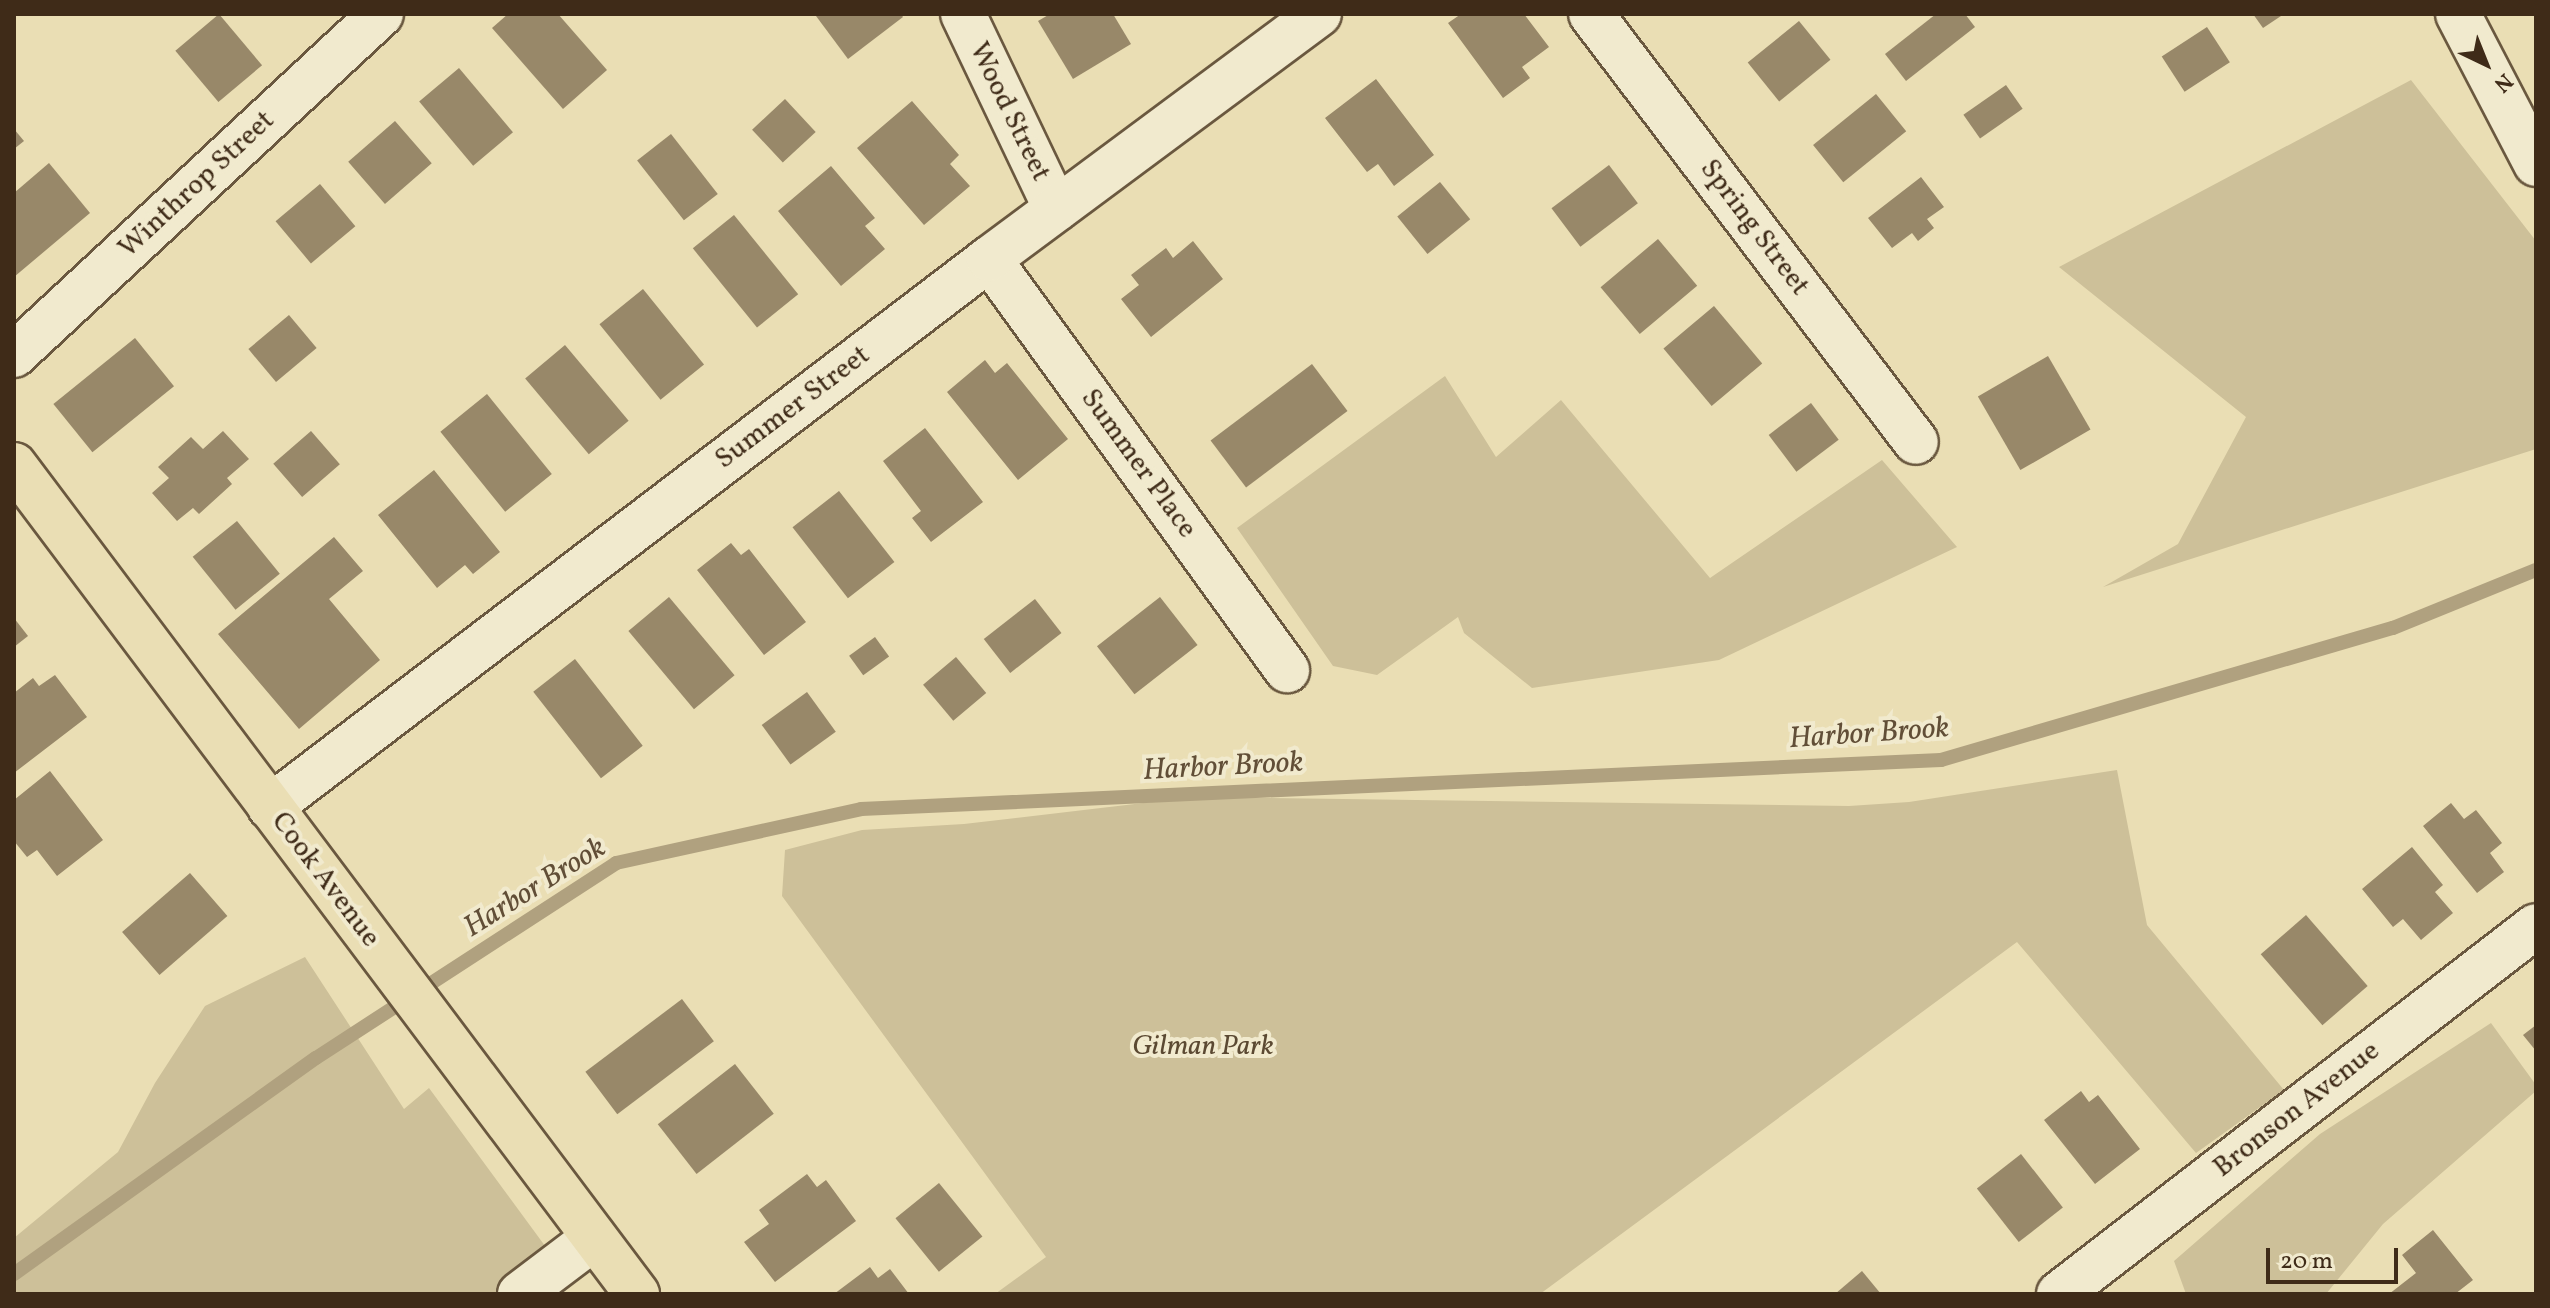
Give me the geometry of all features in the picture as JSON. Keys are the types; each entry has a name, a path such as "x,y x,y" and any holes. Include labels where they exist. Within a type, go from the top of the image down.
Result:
{"main road":[{"name":"Cook Avenue","path":"14,465 637,1294"}],"street":[{"name":"Winthrop Street","path":"14,355 381,14"},
{"name":"Wood Street","path":"963,14 1056,209"},
{"name":"Summer Street","path":"270,807 989,259 1319,14"},
{"name":"Spring Street","path":"1591,14 1916,442"},
{"path":"2458,14 2536,164"},
{"name":"Summer Place","path":"989,259 1287,670"},
{"name":"Bronson Avenue","path":"2059,1294 2536,926"},
{"path":"520,1294 594,1238"}],"green space":[{"path":"2411,80 2536,241 2536,449 2103,587 2178,544 2246,417 2059,267"},
{"path":"1445,376 1496,457 1561,400 1710,578 1882,460 1957,547 1719,660 1532,688 1464,633 1458,617 1377,675 1333,666 1237,528"},
{"name":"Gilman Park","path":"2117,770 2147,925 2284,1090 2196,1153 2017,942 1540,1294 995,1294 1046,1257 782,896 785,850 862,830 964,824 1194,797 1849,806 1909,802"},
{"path":"305,957 404,1109 429,1088 559,1265 524,1294 14,1294 14,1238 118,1152 155,1083 205,1006"},
{"path":"2491,1023 2536,1085 2536,1091 2383,1224 2326,1294 2186,1294 2174,1261 2320,1134"}],"building":[{"path":"219,14 262,65 218,102 175,51"},
{"path":"508,14 558,14 607,70 563,109 492,28"},
{"path":"901,14 903,17 848,59 816,16"},
{"path":"1050,14 1113,14 1131,44 1073,79 1038,21"},
{"path":"1461,14 1524,14 1549,47 1522,67 1530,78 1503,98 1448,23"},
{"path":"1936,14 1965,14 1975,27 1906,81 1885,54"},
{"path":"2253,14 2284,14 2263,28"},
{"path":"1799,21 1830,60 1779,101 1748,63"},
{"path":"2207,27 2230,62 2185,92 2162,56"},
{"path":"459,68 513,132 473,166 419,101"},
{"path":"1376,79 1434,155 1394,186 1378,164 1367,172 1325,118"},
{"path":"2006,85 2023,109 1980,139 1963,115"},
{"path":"1876,94 1906,131 1843,182 1813,145"},
{"path":"785,99 816,132 783,163 752,130"},
{"path":"912,101 959,155 950,164 970,186 924,225 857,148"},
{"path":"395,121 432,163 385,204 348,162"},
{"path":"14,129 24,141 14,149"},
{"path":"671,134 718,194 684,220 637,160"},
{"path":"49,163 90,213 14,277 14,193"},
{"path":"1609,165 1638,203 1580,247 1551,208"},
{"path":"831,166 875,218 865,226 885,249 841,286 778,211"},
{"path":"1921,177 1944,207 1927,219 1934,228 1918,241 1912,233 1892,248 1868,218"},
{"path":"1440,182 1470,219 1427,254 1397,217"},
{"path":"320,184 355,226 311,263 276,221"},
{"path":"734,215 798,294 757,328 693,248"},
{"path":"1658,239 1697,286 1640,334 1601,287"},
{"path":"1193,241 1223,279 1151,337 1121,299 1139,285 1131,275 1166,248 1173,258"},
{"path":"643,289 704,364 661,400 599,324"},
{"path":"1714,306 1762,363 1712,406 1663,348"},
{"path":"289,315 317,348 276,382 248,349"},
{"path":"135,338 174,386 92,452 53,404"},
{"path":"565,345 629,421 589,454 525,378"},
{"path":"2048,356 2090,430 2020,470 1978,396"},
{"path":"985,360 995,373 1007,363 1068,439 1018,480 947,392"},
{"path":"1312,364 1348,411 1246,488 1211,440"},
{"path":"487,394 552,474 505,512 440,432"},
{"path":"1811,403 1839,440 1796,472 1769,435"},
{"path":"925,428 983,502 931,542 912,518 921,511 883,461"},
{"path":"223,431 249,459 227,478 232,484 199,514 193,508 177,521 152,493 169,478 158,467 191,437 203,449"},
{"path":"311,431 340,464 302,497 273,464"},
{"path":"434,470 500,552 473,574 465,565 437,588 378,515"},
{"path":"839,491 894,562 848,598 793,527"},
{"path":"237,521 280,574 235,610 193,557"},
{"path":"334,537 363,571 329,599 380,660 299,729 218,634"},
{"path":"731,543 741,555 749,549 806,622 764,655 697,570"},
{"path":"669,597 735,675 694,709 628,631"},
{"path":"1160,597 1198,645 1135,694 1097,646"},
{"path":"1035,599 1061,633 1010,673 984,639"},
{"path":"14,618 28,636 14,647"},
{"path":"875,637 889,656 863,675 849,656"},
{"path":"956,657 986,693 953,721 923,685"},
{"path":"575,659 643,746 601,778 533,692"},
{"path":"55,675 87,717 14,773 14,693 33,678 39,686"},
{"path":"807,692 836,732 790,765 762,725"},
{"path":"50,771 103,840 57,876 37,850 27,857 14,841 14,800"},
{"path":"2451,803 2464,819 2476,810 2502,843 2490,853 2504,872 2477,893 2423,826"},
{"path":"2412,847 2443,885 2435,892 2453,913 2421,940 2403,919 2393,927 2362,889"},
{"path":"190,873 227,916 159,975 122,932"},
{"path":"2306,915 2368,986 2322,1025 2261,954"},
{"path":"682,999 714,1041 617,1114 585,1072"},
{"path":"2536,1025 2536,1051 2523,1035"},
{"path":"735,1064 774,1114 697,1174 658,1124"},
{"path":"2081,1091 2089,1102 2098,1095 2140,1149 2095,1184 2044,1120"},
{"path":"2021,1154 2063,1208 2019,1242 1977,1188"},
{"path":"807,1174 817,1187 826,1180 856,1221 775,1282 744,1242 769,1224 759,1210"},
{"path":"939,1183 982,1237 939,1272 895,1218"},
{"path":"2433,1230 2473,1280 2455,1294 2389,1294 2416,1273 2402,1255"},
{"path":"870,1267 878,1278 890,1269 909,1294 834,1294"},
{"path":"1862,1271 1881,1294 1835,1294"}],"waterway":[{"name":"Harbor Brook","path":"14,1274 316,1058 616,863 861,809 1941,760 2393,628 2536,570"}]}
